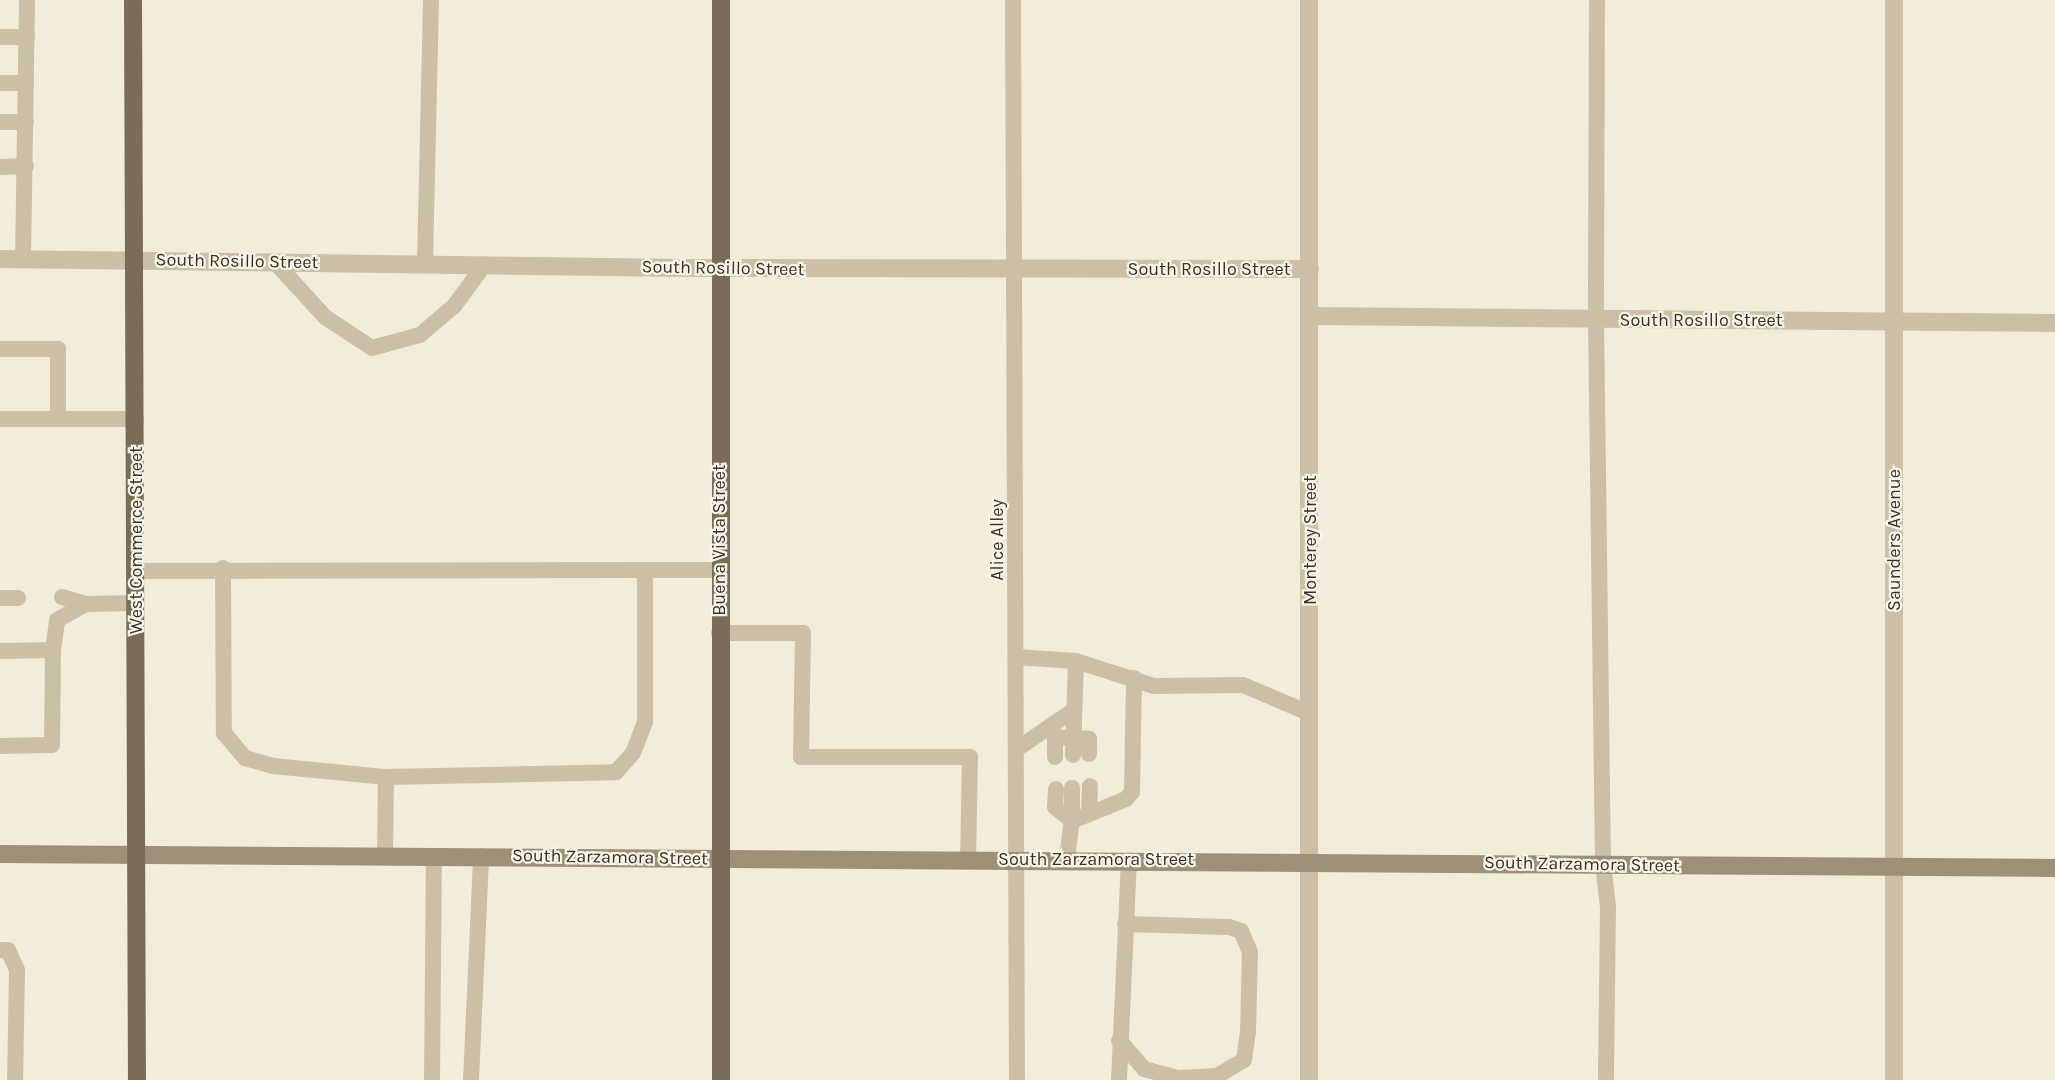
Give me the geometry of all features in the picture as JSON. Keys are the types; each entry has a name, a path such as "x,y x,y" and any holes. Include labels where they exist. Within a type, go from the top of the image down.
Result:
{"main road":[{"name":"West Commerce Street","path":"133,0 137,571 137,1080"},
{"name":"Buena Vista Street","path":"721,0 719,570 721,1080"},
{"name":"South Zarzamora Street","path":"0,854 968,858 2055,868"}],"street":[{"name":"Monterey Street","path":"1309,0 1309,1080"},
{"name":"Saunders Avenue","path":"1894,0 1894,1080"},
{"name":"South Rosillo Street","path":"0,259 720,268 1310,269"},
{"name":"South Rosillo Street","path":"1310,316 2055,322"}],"lane":[{"path":"23,259 27,0"},
{"path":"425,264 432,0"},
{"name":"Alice Alley","path":"1013,0 1017,1080"},
{"path":"1598,0 1596,320 1603,864 1608,908 1606,1080"},
{"path":"0,38 27,37"},
{"path":"0,83 26,83"},
{"path":"0,122 26,122"},
{"path":"0,166 26,166"},
{"path":"274,261 325,317 372,348 420,335 454,306 485,264"},
{"path":"0,349 58,349 58,419"},
{"path":"0,419 136,419"},
{"path":"223,568 224,733 245,758 273,766 386,777 616,771 633,753 645,721 645,570"},
{"path":"137,571 223,568 719,570"},
{"path":"62,597 86,604 136,603"},
{"path":"0,598 18,598"},
{"path":"0,746 52,745 52,650 57,620 86,604"},
{"path":"719,633 803,633 801,757 970,757 968,858"},
{"path":"0,651 52,650"},
{"path":"1016,657 1076,661 1154,686 1243,685 1309,713"},
{"path":"1055,757 1055,737 1079,749 1074,710 1076,661"},
{"path":"1072,821 1126,799 1132,792 1134,678"},
{"path":"1017,749 1074,710"},
{"path":"385,857 386,777"},
{"path":"1089,814 1090,786"},
{"path":"1064,788 1055,807 1072,821"},
{"path":"1067,859 1072,821"},
{"path":"471,1080 481,855"},
{"path":"432,1080 434,857"},
{"path":"1119,1080 1119,1040 1129,860"},
{"path":"1119,1040 1144,1069 1178,1078 1217,1076 1244,1060 1248,1032 1250,952 1241,931 1229,927 1125,924"},
{"path":"0,950 8,950 17,970 15,1080"}]}
